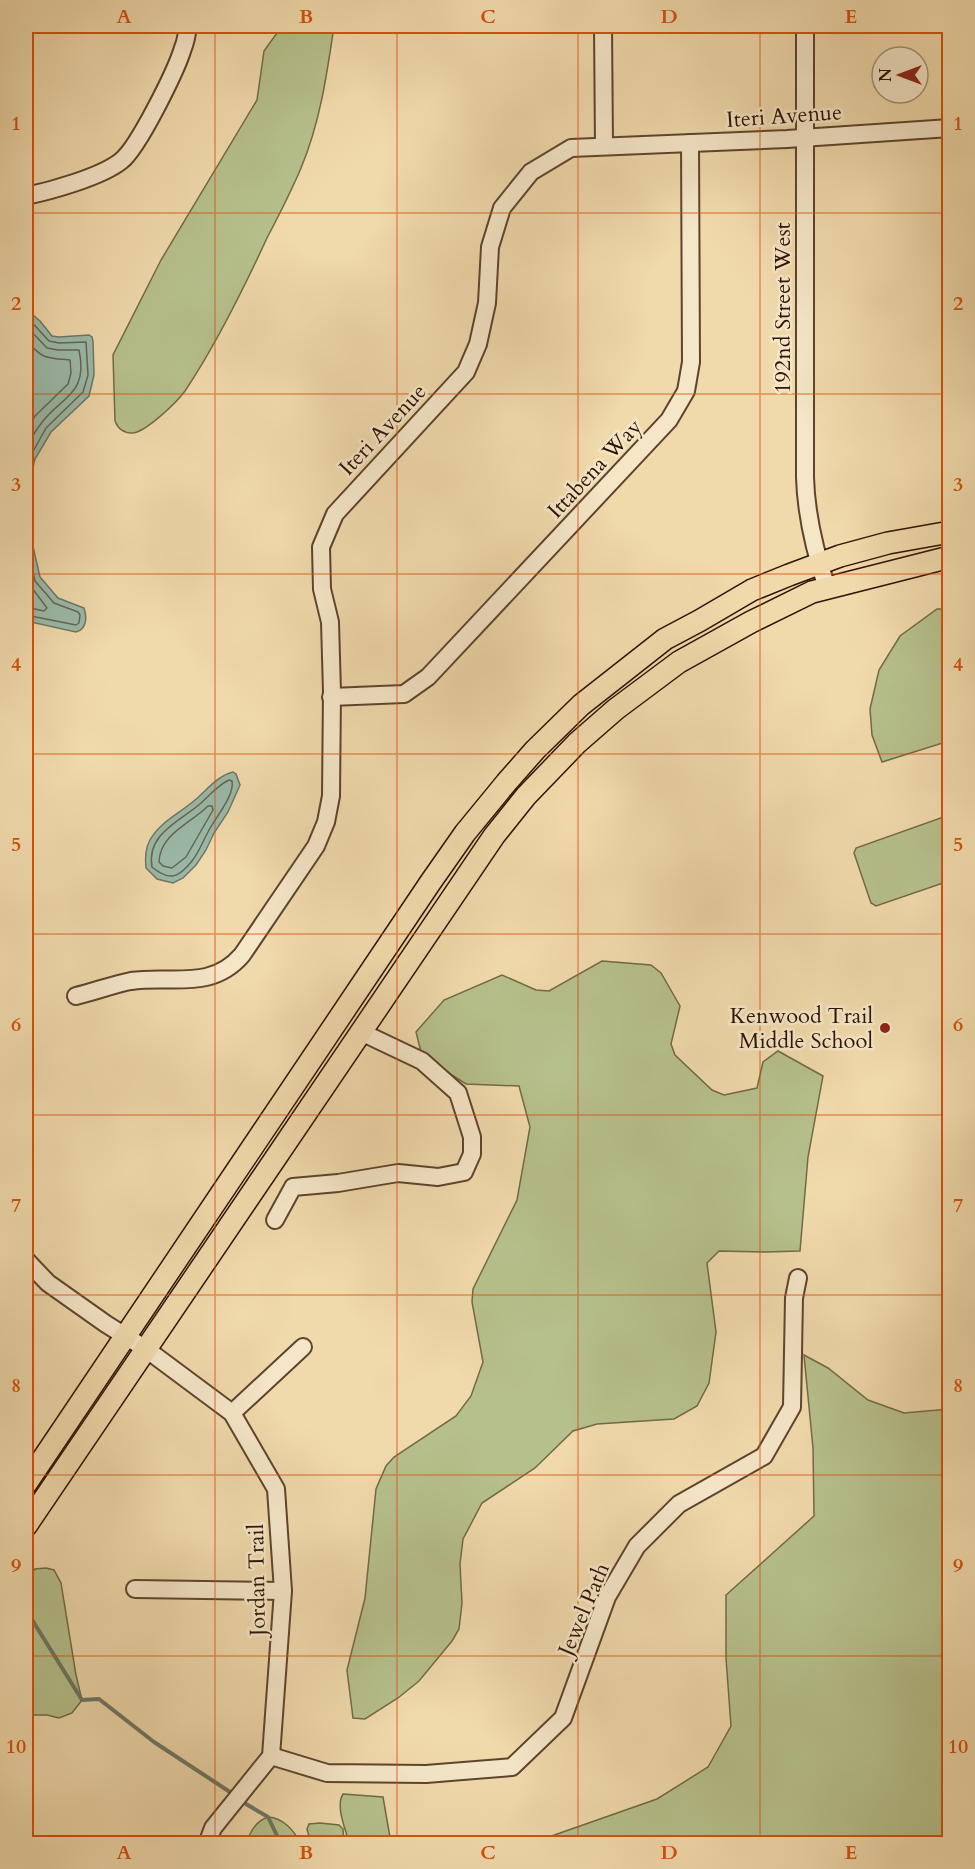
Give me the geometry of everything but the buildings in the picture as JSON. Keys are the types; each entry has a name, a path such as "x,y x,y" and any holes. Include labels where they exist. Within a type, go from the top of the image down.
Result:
{"main road":[{"path":"26,1484 430,883 465,833 528,758 580,706 665,639 752,590 819,564 888,543 950,532"},
{"path":"26,1526 494,836 526,796 577,743 616,709 679,662 751,622 812,592 950,557"}],"street":[{"path":"26,196 96,174 120,162 128,154 155,108 179,59 188,26"},
{"path":"603,26 604,146"},
{"name":"192nd Street West","path":"805,26 805,477 808,514 826,588"},
{"name":"Iteri Avenue","path":"76,996 128,981 209,978 233,965 242,956 316,846 326,822 331,796 330,622 322,589 321,547 335,514 466,372 478,344 488,303 490,247 502,208 531,172 571,148 805,138 950,128"},
{"name":"Ittabena Way","path":"331,697 404,694 428,677 669,420 686,391 691,362 690,143"},
{"path":"275,1220 293,1187 338,1183 398,1173 438,1177 464,1172 472,1154 472,1137 458,1092 422,1061 360,1032"},
{"name":"Jordan Trail","path":"26,1260 48,1283 146,1348 232,1413 276,1489 283,1591 271,1756"},
{"name":"Jewel Path","path":"271,1756 327,1773 426,1774 512,1767 563,1718 607,1597 637,1546 679,1504 764,1456 792,1407 794,1298 798,1278"},
{"path":"232,1413 303,1347"},
{"path":"135,1589 283,1591"},
{"path":"207,1844 213,1828 271,1756"}],"green space":[{"path":"282,26 334,26 318,116 308,151 249,277 208,354 185,391 145,428 132,433 124,431 115,421 113,355 161,260 257,100 264,51"},
{"path":"937,609 949,609 949,741 882,762 872,735 870,709 879,670 900,636"},
{"path":"949,815 949,881 876,906 871,903 854,853 856,848"},
{"path":"602,961 651,965 661,973 680,1006 671,1044 675,1055 712,1090 724,1095 757,1088 763,1062 778,1051 823,1076 808,1157 800,1251 719,1251 707,1263 716,1332 709,1383 697,1406 674,1419 597,1424 573,1431 535,1468 482,1503 463,1539 460,1564 462,1603 459,1629 452,1641 419,1681 398,1698 365,1719 353,1718 347,1670 365,1598 376,1489 386,1466 394,1457 456,1416 471,1396 483,1362 472,1302 473,1289 517,1200 530,1127 519,1086 466,1084 422,1056 416,1032 444,1000 502,975 536,990 549,991"},
{"path":"804,1355 828,1368 868,1400 904,1413 949,1409 949,1843 536,1844 543,1839 657,1799 708,1767 731,1726 726,1658 726,1595 814,1516 813,1448"},
{"path":"35,1569 54,1570 61,1583 82,1700 72,1713 59,1718 47,1715 26,1715 26,1580"},
{"path":"343,1794 383,1797 391,1843 349,1843 340,1805"},
{"path":"268,1817 287,1825 300,1843 251,1843 249,1836 252,1830"},
{"path":"309,1824 339,1825 343,1829 344,1843 311,1843 307,1829"}],"water":[{"path":"26,309 52,336 89,335 93,341 94,375 89,396 51,432 35,459 27,492 31,538 40,577 58,598 84,608 85,622 76,632 26,621"},
{"path":"233,772 240,785 228,812 196,865 183,878 173,883 157,879 146,868 147,847 154,834 217,780"}],"waterway":[{"path":"26,1610 82,1700 99,1699 154,1742 233,1794"},
{"path":"241,1801 268,1817 281,1844"}],"place":[{"name":"Kenwood Trail Middle School","path":"885,1028"}]}
